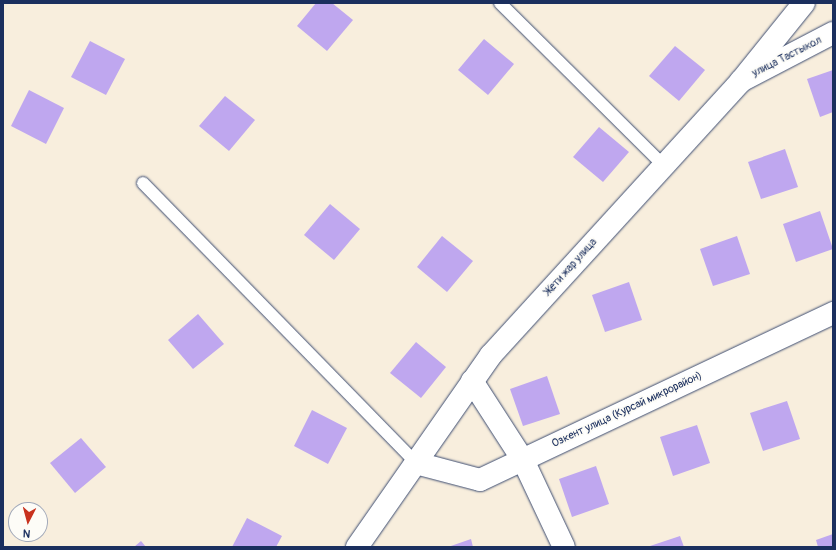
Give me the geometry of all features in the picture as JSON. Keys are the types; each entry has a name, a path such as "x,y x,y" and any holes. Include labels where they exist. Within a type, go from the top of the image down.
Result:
{"street":[{"name":"Жети жар улица","path":"357,547 491,355 741,80 804,3"},
{"name":"улица Тастыкол","path":"741,80 833,33"},
{"name":"Озкент улица (Курсай микрорайон)","path":"416,463 480,480 833,312"},
{"path":"472,381 523,460 564,547"}],"lane":[{"path":"500,3 664,165"},
{"path":"142,183 416,463"}],"building":[{"path":"316,3 332,3 353,20 327,51 297,26"},
{"path":"484,39 514,64 488,95 458,70"},
{"path":"90,41 125,59 106,95 71,77"},
{"path":"675,46 705,70 679,101 649,76"},
{"path":"833,70 833,112 820,117 807,79"},
{"path":"29,90 64,108 46,144 11,126"},
{"path":"225,96 255,120 229,151 199,126"},
{"path":"599,127 629,152 603,182 573,157"},
{"path":"785,149 798,187 761,199 748,162"},
{"path":"330,204 360,229 334,260 304,235"},
{"path":"820,211 833,249 796,262 783,224"},
{"path":"442,236 473,261 447,292 417,267"},
{"path":"737,236 750,274 713,286 700,249"},
{"path":"629,282 642,320 605,332 592,295"},
{"path":"198,314 224,344 193,369 168,340"},
{"path":"416,342 446,367 421,398 390,373"},
{"path":"547,376 560,414 523,426 510,389"},
{"path":"787,401 800,439 763,451 750,413"},
{"path":"312,410 347,428 328,464 294,446"},
{"path":"697,425 710,463 673,476 660,437"},
{"path":"81,438 106,467 75,493 50,463"},
{"path":"596,466 609,504 572,517 559,479"},
{"path":"247,518 282,536 276,547 232,547"},
{"path":"833,534 833,547 818,547 816,540"},
{"path":"680,536 684,547 647,547"},
{"path":"471,539 473,547 448,547"},
{"path":"141,541 146,547 134,547"}]}
